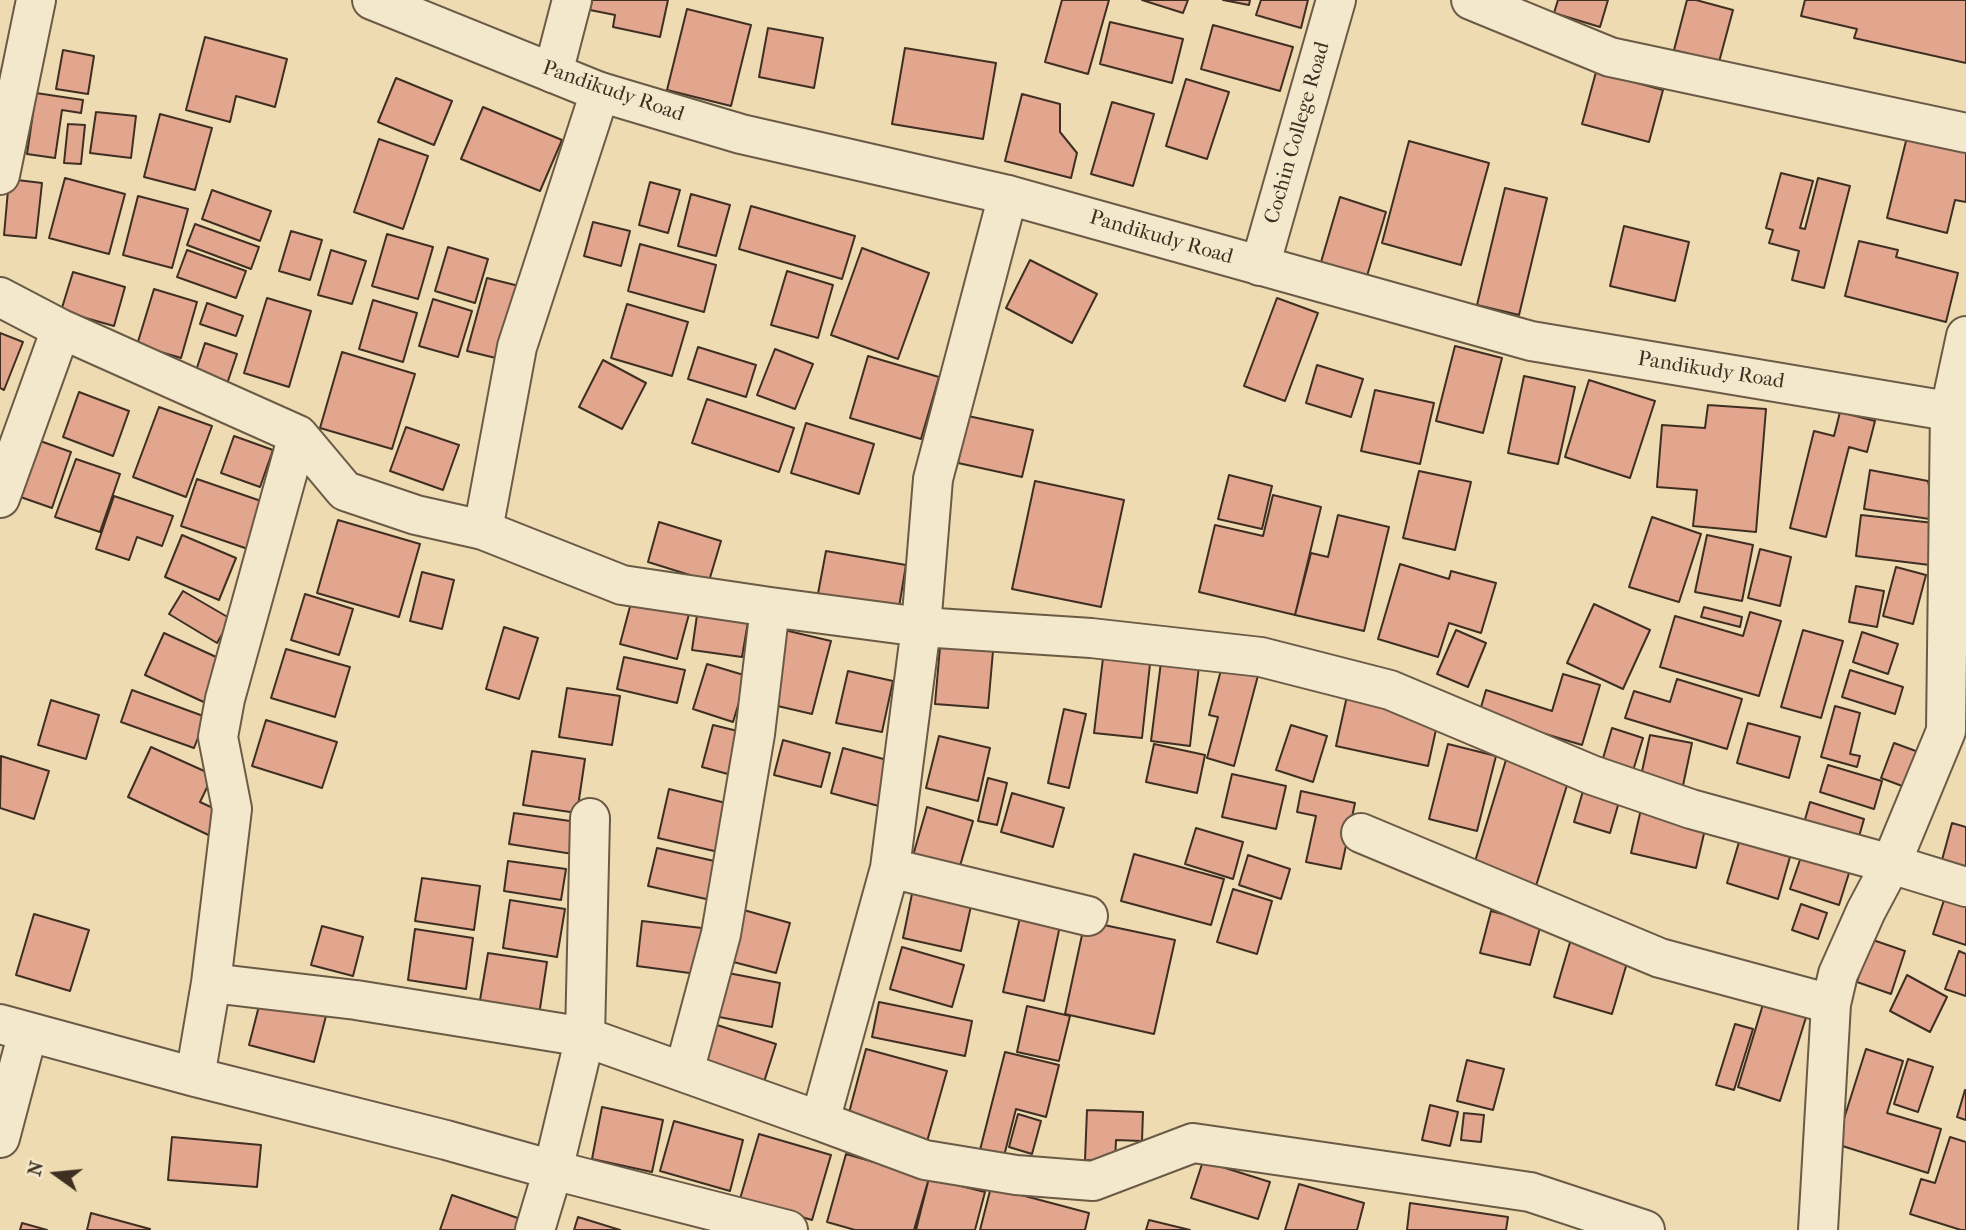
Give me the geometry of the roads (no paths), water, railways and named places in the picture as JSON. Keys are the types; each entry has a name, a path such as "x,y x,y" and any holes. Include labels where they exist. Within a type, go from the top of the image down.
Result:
{"street":[{"path":"0,175 36,0"},
{"name":"Pandikudy Road","path":"372,0 600,92 741,134 1008,195 1531,341 1958,412"},
{"path":"553,73 572,0"},
{"name":"Cochin College Road","path":"1261,266 1336,0"},
{"path":"1471,0 1610,57 1966,133"},
{"path":"483,530 517,347 600,92"},
{"path":"820,1121 890,868 921,627 933,480 1008,195"},
{"path":"0,297 61,328 298,435 345,491 416,515 483,530 622,585 921,627 1091,638 1261,657 1390,690 1592,775 1691,809 1966,887"},
{"path":"0,498 61,328"},
{"path":"1818,1230 1831,1004 1838,974 1866,911 1891,864 1946,731 1958,412 1966,336"},
{"path":"195,1077 211,983 232,809 218,737 225,699 298,435"},
{"path":"684,1072 721,934 755,734 770,607"},
{"path":"535,1230 585,1037 590,818"},
{"path":"1361,833 1660,958 1831,1004"},
{"path":"890,868 1088,916"},
{"path":"211,983 356,1000 585,1037 925,1160 1016,1175 1093,1181 1193,1143 1530,1192 1645,1230"},
{"path":"0,1138 14,1028 788,1230"}]}
